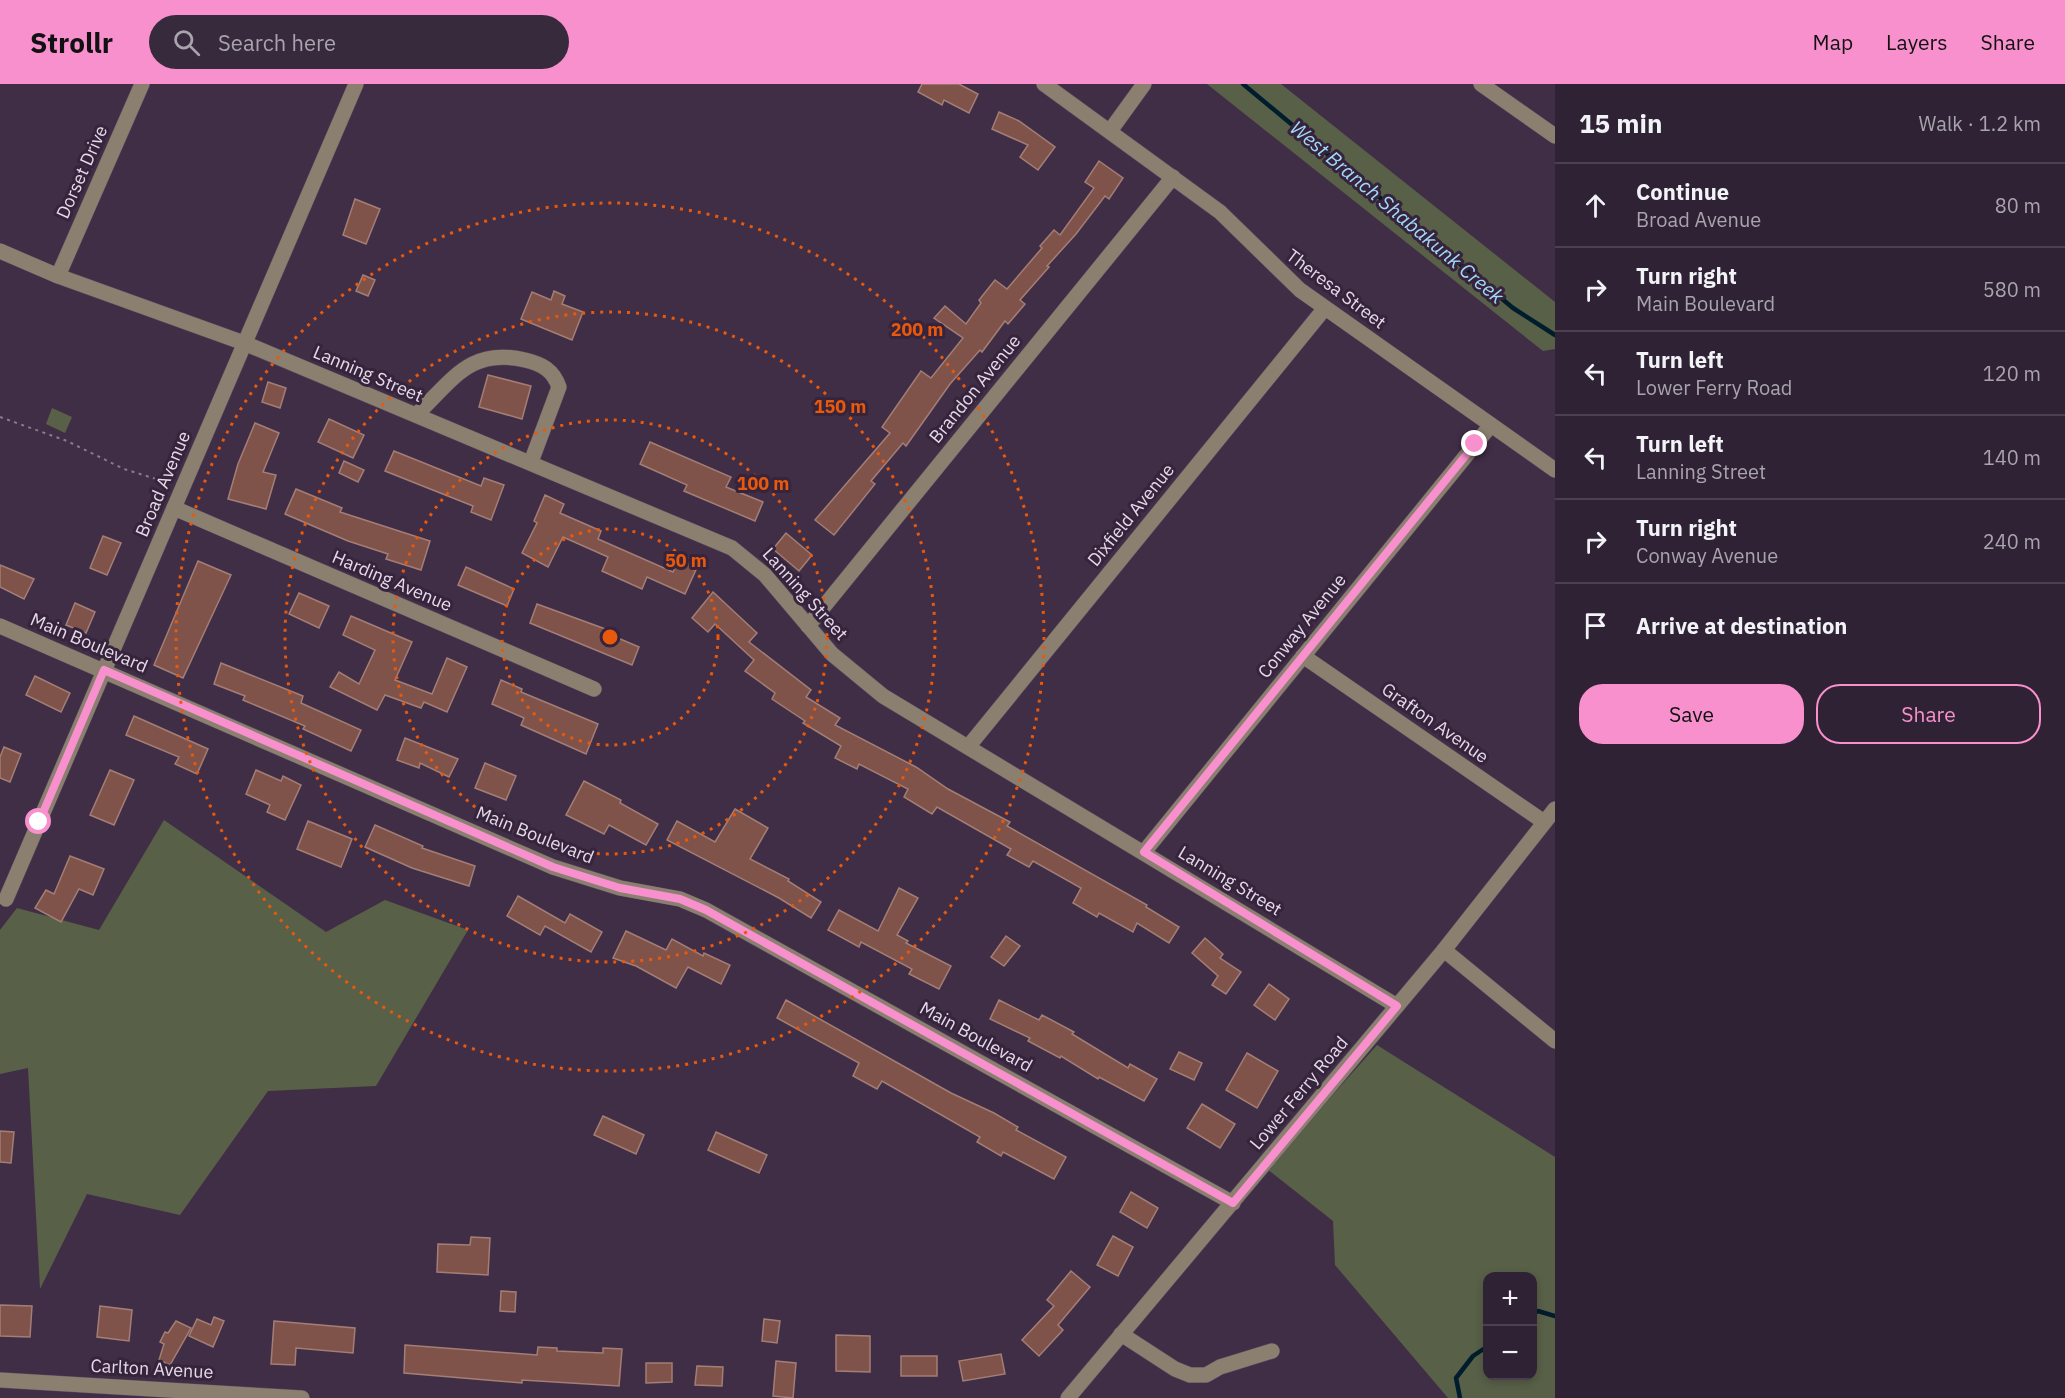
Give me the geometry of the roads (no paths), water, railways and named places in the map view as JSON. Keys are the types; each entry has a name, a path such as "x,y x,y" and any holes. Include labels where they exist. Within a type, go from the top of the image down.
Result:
{"street":[{"name":"Dorset Drive","path":"58,276 142,84"},
{"name":"Broad Avenue","path":"6,899 356,84"},
{"name":"Theresa Street","path":"1044,84 1220,212 1266,259 1325,308 1555,470"},
{"path":"1110,131 1144,84"},
{"path":"1481,84 1555,136"},
{"name":"Brandon Avenue","path":"808,626 1173,177"},
{"name":"Lanning Street","path":"0,251 58,276 244,343 732,548 765,575 808,626 856,676 883,696 1397,1006"},
{"name":"Dixfield Avenue","path":"968,747 1325,308"},
{"path":"416,415 469,364 486,357 503,355 541,364 555,375 559,387 531,462"},
{"name":"Conway Avenue","path":"1144,852 1491,425"},
{"name":"Harding Avenue","path":"174,508 594,689"},
{"name":"Main Boulevard","path":"0,626 553,867 620,888 680,899 706,910 1233,1203"},
{"name":"Grafton Avenue","path":"1303,656 1544,822"},
{"name":"Lower Ferry Road","path":"1068,1398 1444,950 1555,809"},
{"path":"1444,950 1555,1041"},
{"path":"1121,1335 1175,1369 1190,1375 1206,1375 1221,1367 1272,1351"},
{"name":"Carlton Avenue","path":"0,1380 302,1398"}],"waterway":[{"name":"West Branch Shabakunk Creek","path":"1243,84 1513,308 1555,335"},
{"name":"West Branch Shabakunk Creek","path":"1537,1312 1555,1316"},
{"name":"West Branch Shabakunk Creek","path":"1460,1398 1456,1378 1473,1356 1483,1349"}]}
